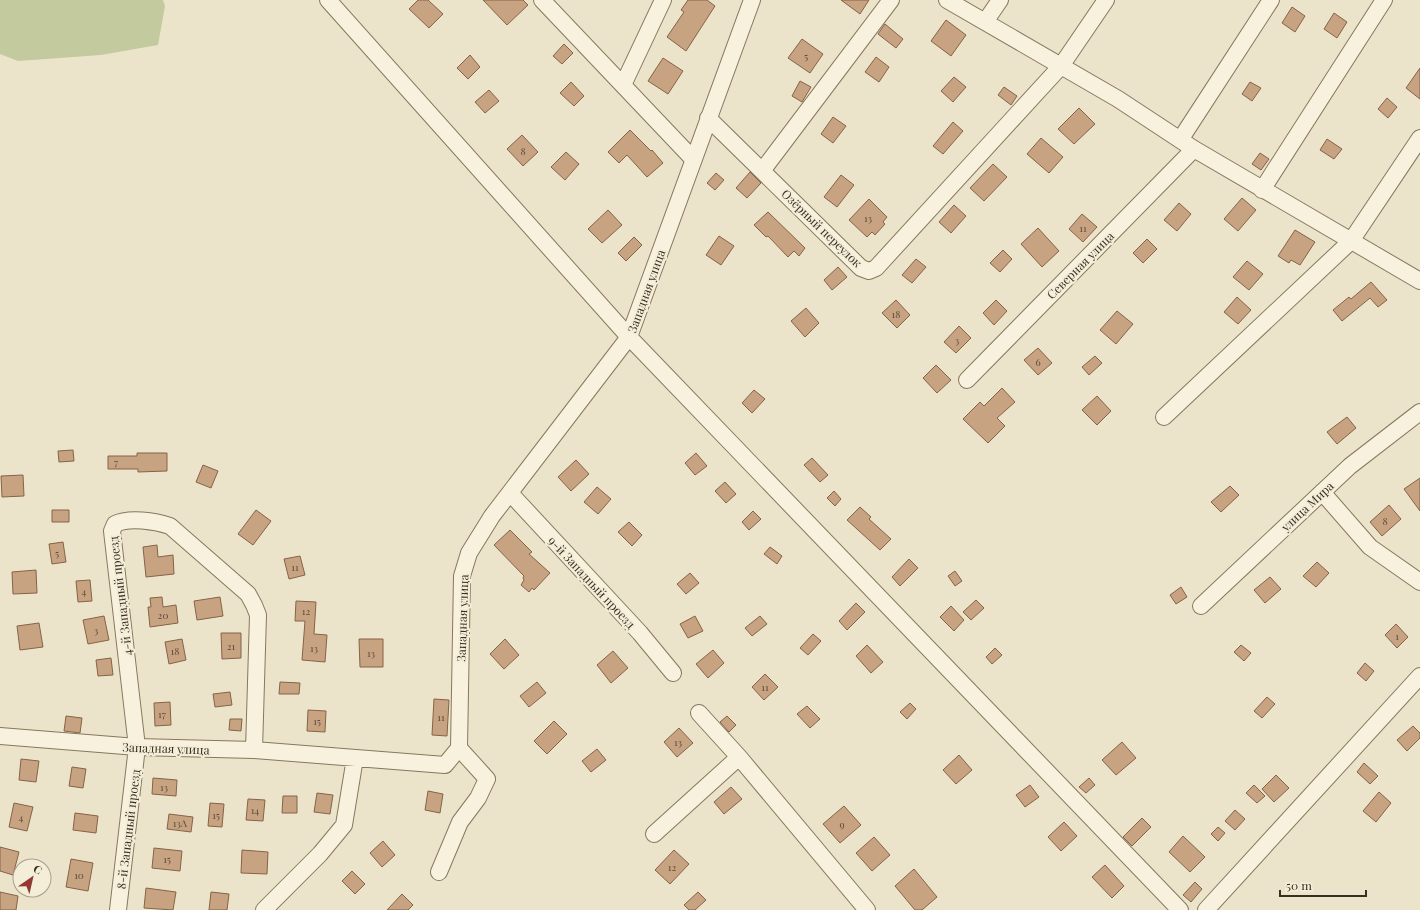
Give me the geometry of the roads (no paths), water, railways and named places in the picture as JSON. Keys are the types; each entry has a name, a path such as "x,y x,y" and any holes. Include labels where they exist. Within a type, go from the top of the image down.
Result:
{"street":[{"path":"328,0 629,337 1180,910"},
{"path":"542,0 693,160"},
{"path":"623,85 663,0"},
{"name":"Западная улица","path":"0,736 137,747 254,750 445,765 459,748 462,576 469,553 492,516 629,337 752,0"},
{"path":"947,0 1118,98 1194,149 1420,281"},
{"path":"985,22 1000,0"},
{"name":"Озёрный переулок","path":"708,118 861,268 869,271 876,268 1061,66 1106,0"},
{"path":"1180,140 1271,0"},
{"path":"1262,190 1384,0"},
{"path":"762,171 889,2"},
{"path":"1164,417 1351,241 1420,138"},
{"name":"Северная улица","path":"966,380 1194,149"},
{"name":"улица Мира","path":"1201,606 1350,466 1420,412"},
{"path":"1322,492 1370,547 1420,582"},
{"name":"9-й Западный проезд","path":"510,493 640,633 673,673"},
{"name":"4-й Западный проезд","path":"137,747 112,531 115,524 122,520 158,522 170,526 248,594 258,615 254,750"},
{"path":"1206,910 1420,676"},
{"path":"699,713 739,757 867,910"},
{"name":"8-й Западный проезд","path":"118,910 137,747"},
{"path":"439,872 460,822 478,798 487,779 459,748"},
{"path":"654,834 739,757"},
{"path":"264,910 320,854 344,825 355,758"}]}
